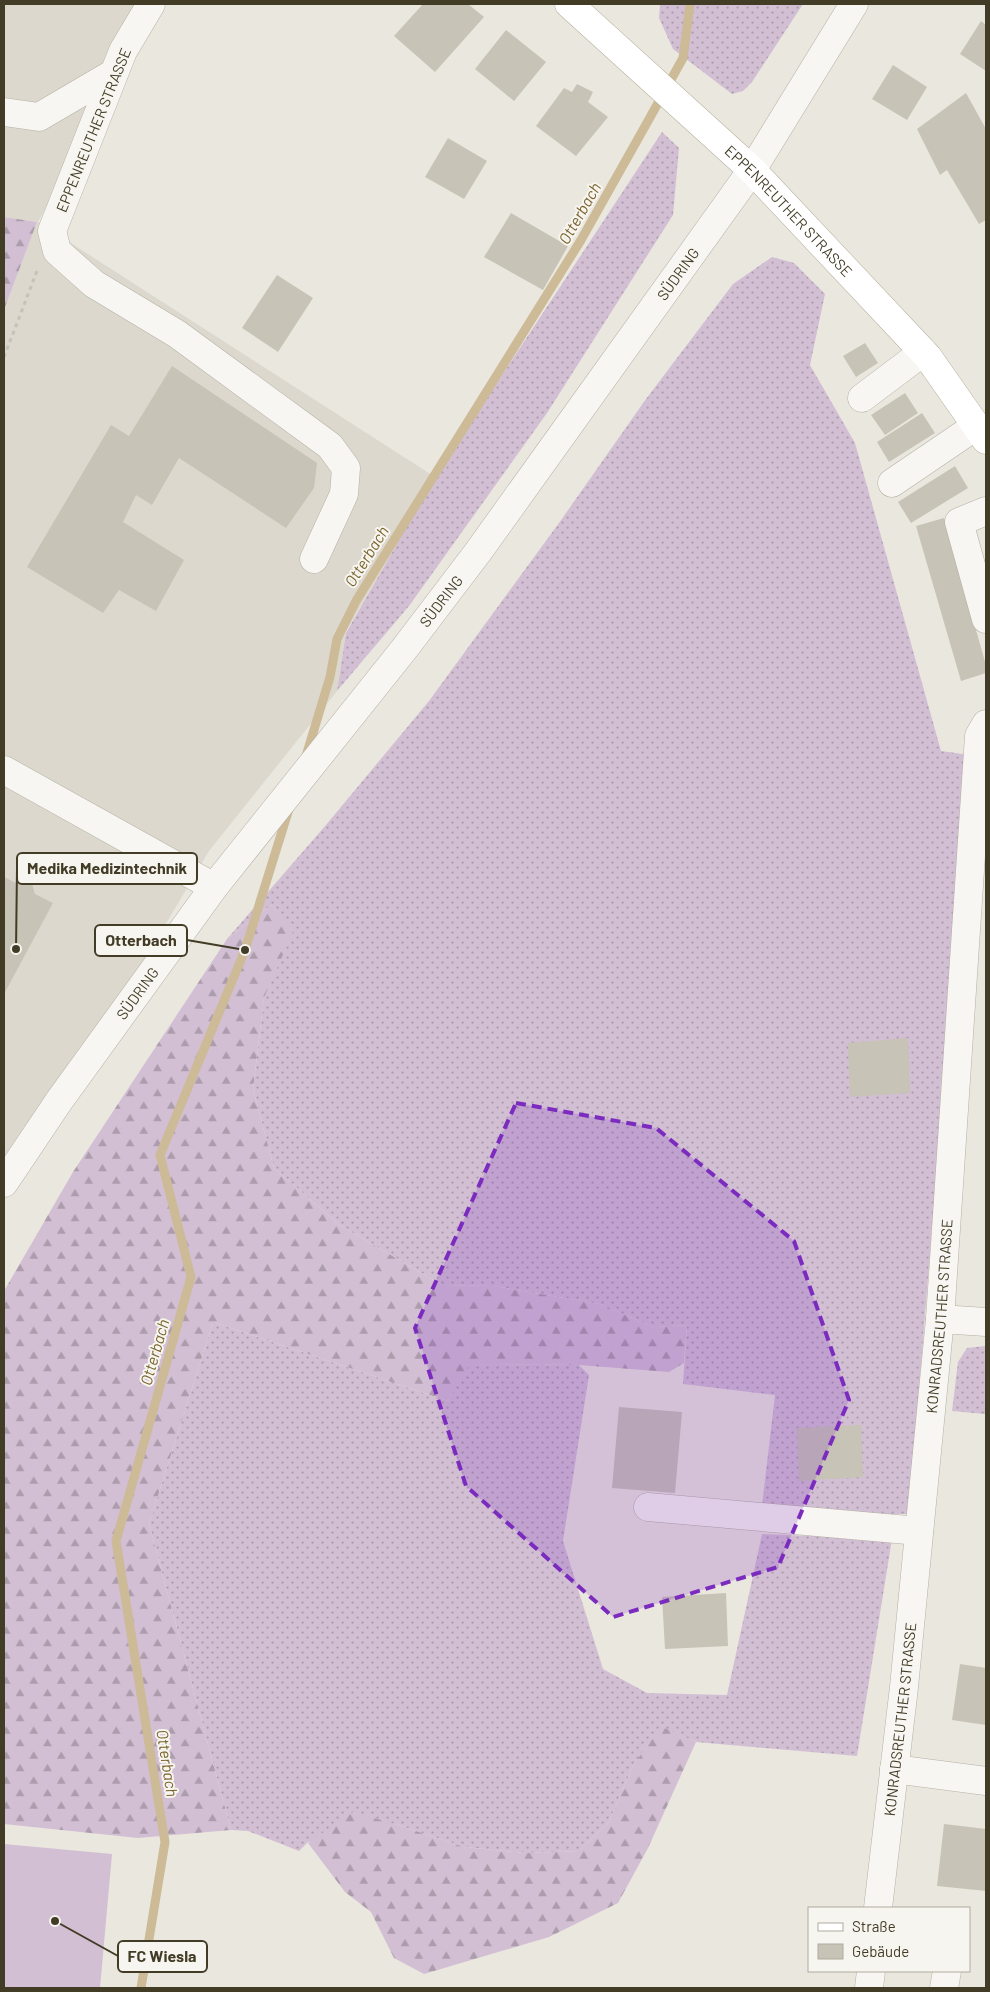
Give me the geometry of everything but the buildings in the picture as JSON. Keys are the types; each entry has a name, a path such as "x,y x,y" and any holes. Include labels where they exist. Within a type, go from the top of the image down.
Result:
{"main road":[{"name":"EPPENREUTHER STRASSE","path":"569,4 692,113 752,170 923,352 981,433"}],"street":[{"name":"EPPENREUTHER STRASSE","path":"52,231 123,50 150,4"},
{"name":"SÜDRING","path":"4,1183 59,1101 214,887 405,648 478,552 752,170 854,4"},
{"path":"4,112 38,117 114,73"},
{"path":"52,231 57,251 94,284 177,334 330,446 346,468 344,494 314,559"},
{"path":"862,398 923,352"},
{"path":"892,483 981,433"},
{"path":"986,511 959,522 986,619"},
{"name":"KONRADSREUTHER STRASSE","path":"878,1907 940,1319 978,736 986,724"},
{"path":"4,770 214,887"},
{"path":"940,1319 986,1322"},
{"path":"648,1507 919,1531"},
{"path":"894,1770 986,1781"},
{"path":"869,1988 871,1972"},
{"path":"944,1988 947,1972"}],"path":[{"path":"4,357 52,231"}],"highlighted area":[{"path":"516,1103 656,1128 794,1241 849,1400 778,1567 613,1617 466,1486 415,1328"}],"shaded area":[{"path":"4,4 135,4 69,166 38,222 435,477 346,632 337,691 209,851 4,1197 4,310 37,222 4,217"}],"green space":[{"path":"660,4 803,4 752,82 743,91 732,94 673,49 659,18"},
{"path":"662,132 679,148 673,215 547,413 409,606 337,691 346,633 435,477"},
{"path":"4,217 37,222 4,310"},
{"path":"772,257 794,263 825,294 810,365 855,443 941,751 970,755 909,1514 880,1514 762,1506 775,1395 683,1384 687,1325 653,1327 600,1304 494,1286 442,1285 341,1226 274,1168 253,1089 264,998 292,932 271,905 227,939 326,825 429,701 559,523 646,399 733,284"},
{"path":"271,905 293,932 264,998 253,1089 274,1168 341,1226 442,1285 494,1286 600,1304 653,1327 687,1325 684,1363 669,1372 579,1365 470,1364 448,1401 213,1322 149,1524 231,1830 138,1838 4,1824 4,1291 73,1172 227,939"},
{"path":"213,1322 448,1401 469,1364 579,1365 589,1375 563,1541 603,1669 647,1693 727,1695 762,1534 892,1539 857,1756 696,1742 660,1727 633,1766 609,1822 579,1851 527,1853 464,1847 395,1824 308,1842 299,1851 248,1831 231,1830 149,1524"},
{"path":"986,1346 986,1416 985,1414 952,1411 958,1362 967,1348"},
{"path":"660,1726 696,1742 648,1848 618,1903 549,1937 424,1974 394,1958 371,1912 345,1892 308,1843 353,1812 464,1847 527,1853 579,1851 609,1822 633,1766"},
{"path":"4,1844 112,1854 100,1988 4,1988"}],"waterway":[{"name":"Otterbach","path":"306,756 330,677 337,639 356,601 581,240 648,121 683,58 690,4"},
{"name":"Otterbach","path":"141,1988 165,1842 116,1541 191,1277 160,1155 245,950 289,809"}],"place":[{"name":"Medika Medizintechnik","path":"16,949"},
{"name":"Otterbach","path":"245,950"},
{"name":"FC Wiesla","path":"55,1921"}]}
